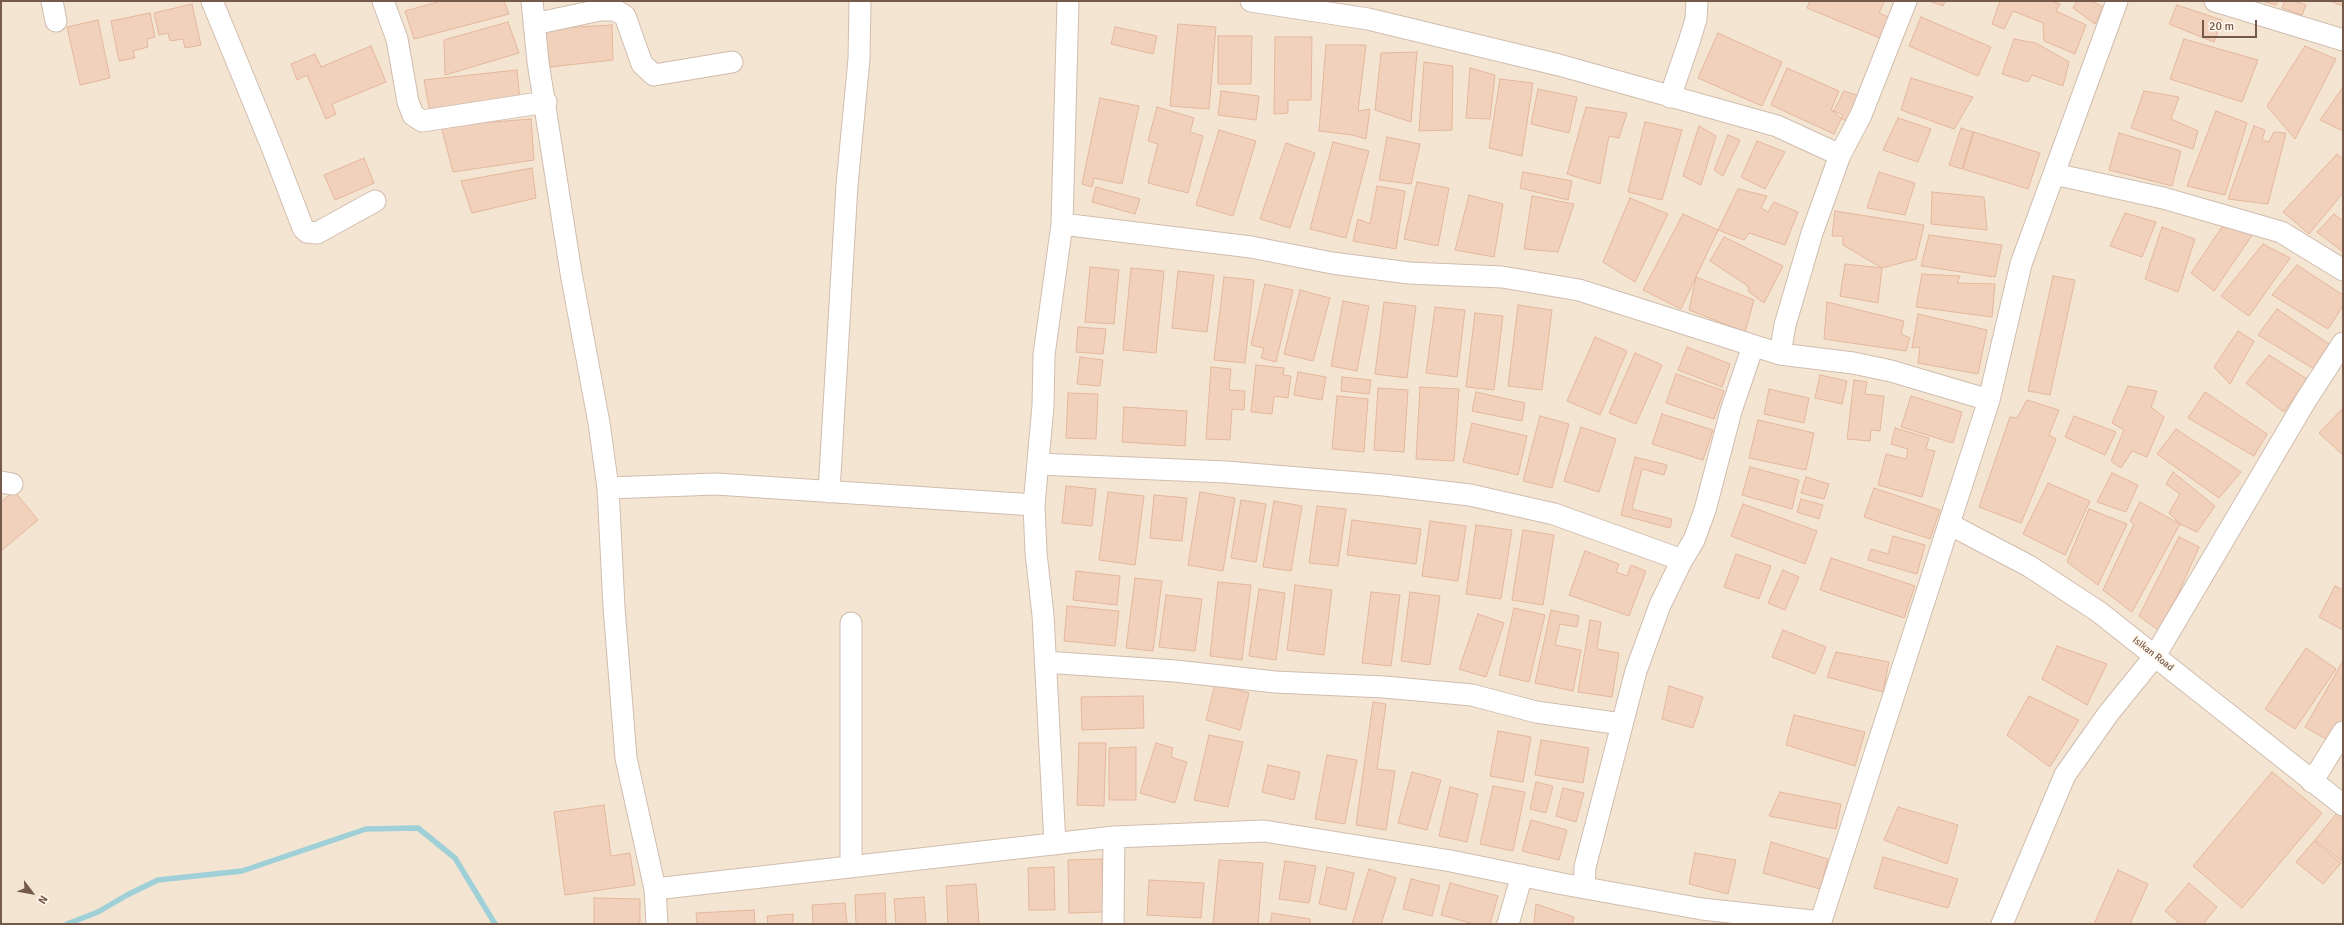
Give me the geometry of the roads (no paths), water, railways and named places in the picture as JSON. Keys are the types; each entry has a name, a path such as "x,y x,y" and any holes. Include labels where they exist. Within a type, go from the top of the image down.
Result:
{"street":[{"path":"52,1 56,21"},
{"path":"212,1 272,147 303,228 307,232 317,233 375,201"},
{"path":"383,1 397,39 408,102 413,115 422,121 546,102"},
{"path":"532,1 534,24 571,274 599,423 608,488 614,607 626,758 655,889 657,924"},
{"path":"829,492 847,185 859,59 860,1"},
{"path":"1055,844 1043,615 1036,553 1034,505 1038,464 1044,355 1062,224 1068,1"},
{"path":"1251,1 1368,19 1559,65 1777,126 1840,155"},
{"path":"1670,97 1691,35 1697,1"},
{"path":"1780,354 1785,325 1812,233 1840,155 1861,115 1906,1"},
{"path":"655,889 1114,837 1264,831 1370,847 1702,909 1821,923 1988,400 2022,264 2117,1"},
{"path":"2215,1 2343,40"},
{"path":"534,24 600,10 615,10 625,16 642,64 654,75 732,62"},
{"path":"2054,174 2163,198 2281,232 2343,270"},
{"path":"1062,224 1251,247 1332,263 1409,273 1502,277 1579,290 1780,354 1853,363 1891,371 1988,400"},
{"path":"2002,924 2065,775 2108,714 2155,656 2306,400 2343,343"},
{"path":"1584,888 1585,867 1636,671 1657,612 1682,560 1694,540 1705,510 1731,411 1753,346"},
{"path":"1038,464 1226,472 1384,485 1470,495 1554,514 1682,560"},
{"path":"608,488 716,484 829,492 950,498 1034,505"},
{"name":"Isikan Road","path":"1949,524 2029,566 2099,612 2343,805"},
{"path":"851,623 851,867"},
{"path":"1045,662 1175,671 1275,682 1384,687 1472,695 1536,712 1622,724"},
{"path":"2312,782 2343,732"},
{"path":"1113,924 1114,837"},
{"path":"1508,924 1522,875"}],"waterway":[{"path":"67,924 98,912 127,895 158,880 242,871 366,829 418,828 455,858 495,924"}]}
